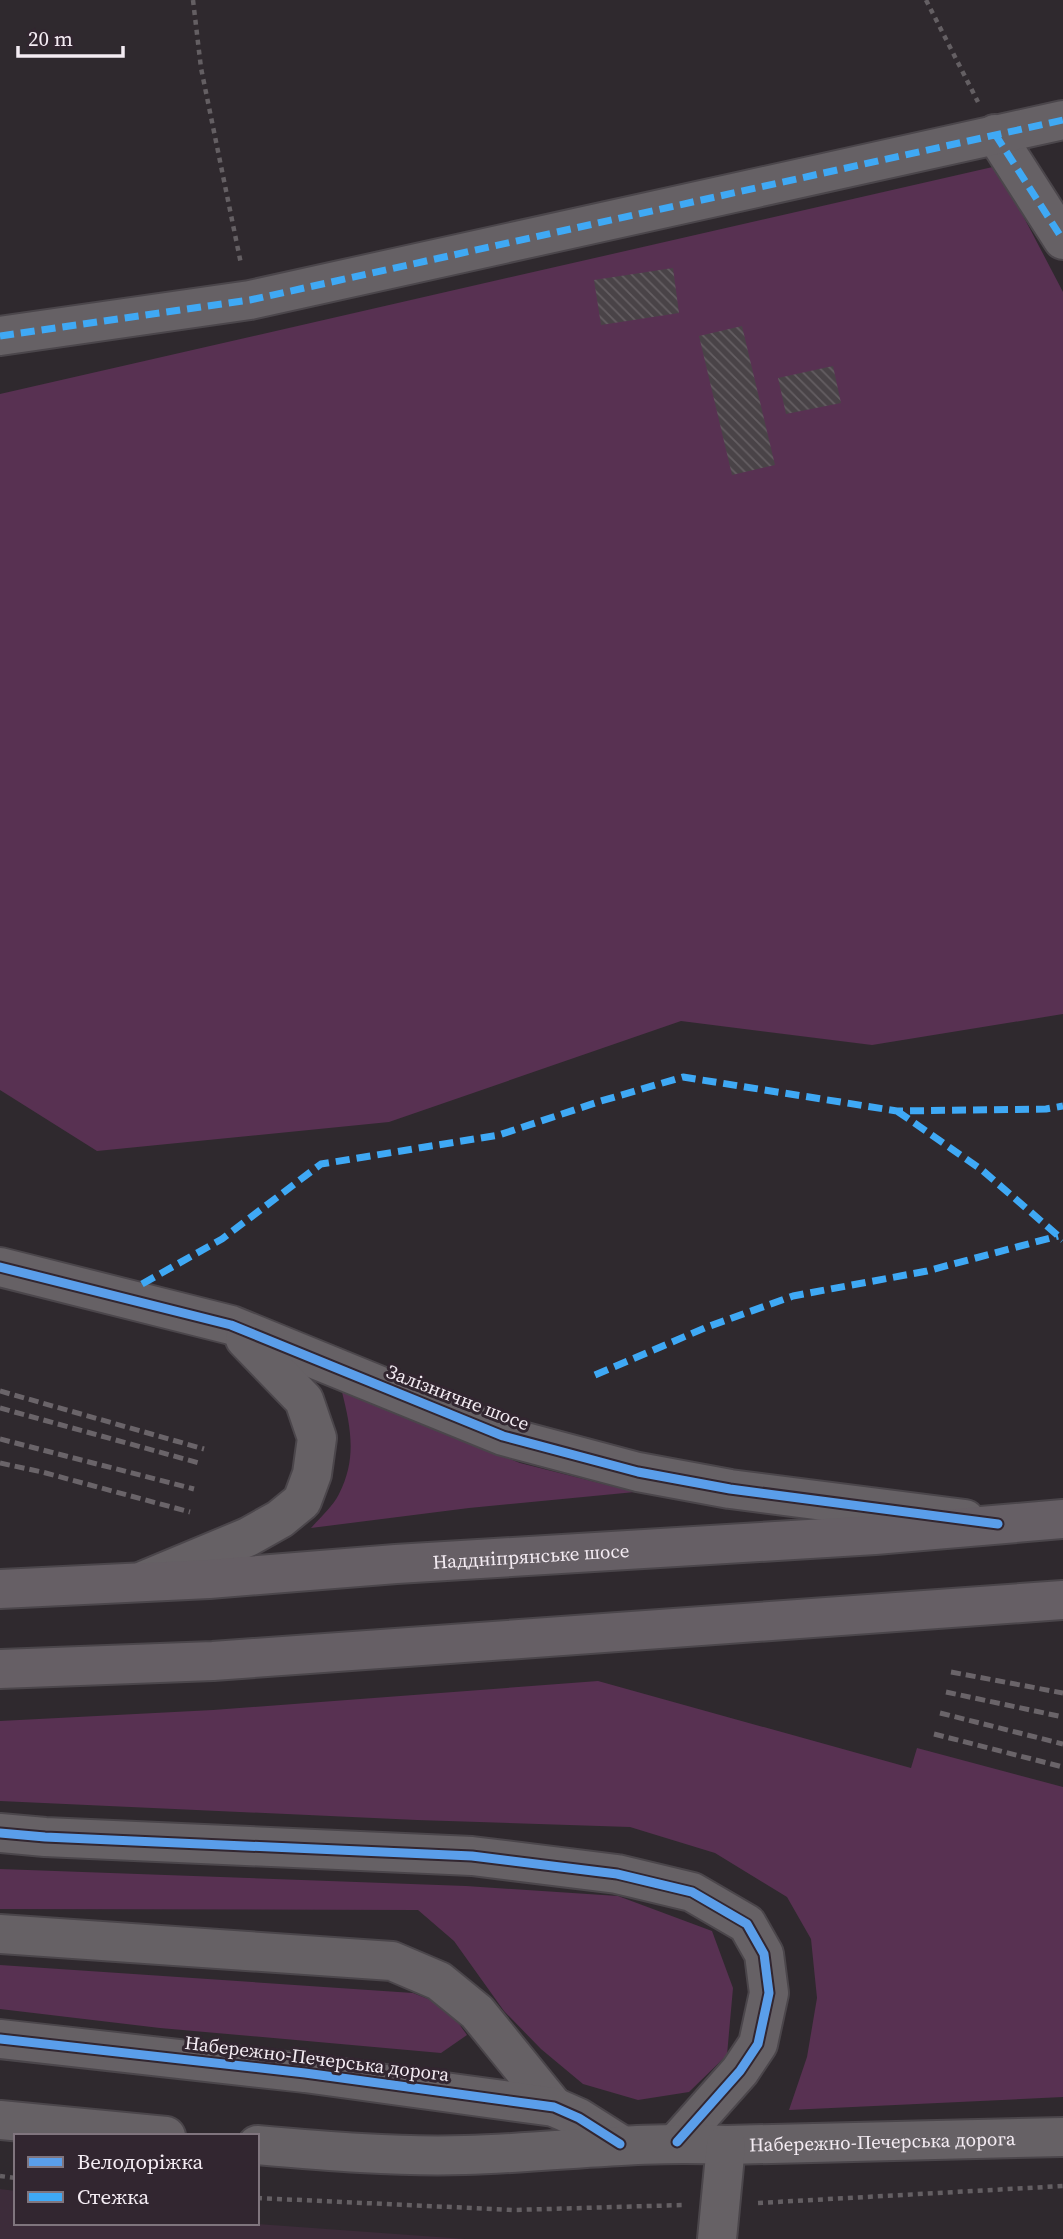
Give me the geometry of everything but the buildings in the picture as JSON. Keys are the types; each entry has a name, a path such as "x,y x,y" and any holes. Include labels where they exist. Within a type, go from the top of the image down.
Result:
{"main road":[{"name":"Наддніпрянське шосе","path":"0,1589 875,1535 1063,1520"},
{"path":"0,1669 213,1661 1063,1601"}],"street":[{"path":"0,336 250,300 1063,120"},
{"path":"995,134 1063,240"},
{"name":"Залізничне шосе","path":"0,1267 231,1325 503,1436 638,1472 730,1489 998,1524"},
{"path":"142,1582 248,1537 279,1519 302,1501 312,1474 317,1438 304,1400 231,1325"},
{"path":"0,1833 59,1838 472,1856 617,1874 692,1892 747,1924 764,1954 769,1993 758,2044 740,2071 677,2142"},
{"path":"0,1934 392,1961 439,1981 477,2012 554,2107"},
{"name":"Набережно-Печерська дорога","path":"0,2039 305,2073 554,2107 579,2118 620,2144"},
{"path":"0,2119 146,2134"},
{"name":"Набережно-Печерська дорога","path":"259,2145 337,2152 464,2155 677,2142 726,2145 1063,2137"},
{"path":"718,2222 726,2145"}],"path":[{"path":"193,0 208,107 231,223 250,300"},
{"path":"926,0 995,134"},
{"path":"259,2198 718,2222 1063,2186"}],"shaded area":[{"path":"997,166 1063,292 1063,1014 872,1045 681,1021 389,1122 97,1151 0,1090 0,394"},
{"path":"342,1392 520,1463 635,1492 469,1508 311,1528 336,1498 348,1468 351,1443"},
{"path":"598,1681 911,1768 917,1748 1063,1787 1063,2097 789,2110 807,2057 817,1998 811,1939 787,1897 715,1853 630,1827 0,1801 0,1721 213,1710"},
{"path":"0,1869 466,1886 618,1896 712,1931 733,1988 727,2055 689,2092 638,2100 583,2084 541,2049 504,2011 454,1941 418,1910 0,1909"},
{"path":"0,1965 413,1993 446,2006 467,2035 441,2053 160,2028 0,2009"},
{"path":"0,2189 14,2191 14,2225 259,2224 465,2239 0,2239"}],"railway":[{"path":"0,1391 204,1449"},
{"path":"0,1408 199,1463"},
{"path":"0,1439 194,1489"},
{"path":"0,1463 190,1512"},
{"path":"951,1672 1063,1693"},
{"path":"946,1692 1063,1717"},
{"path":"940,1713 1063,1744"},
{"path":"934,1734 1063,1767"}],"marked path":[{"path":"0,336 250,300 1063,120"},
{"path":"995,134 1063,240"},
{"path":"142,1284 222,1239 321,1164 499,1135 683,1077 897,1111 1046,1109 1063,1106"},
{"path":"897,1111 982,1170 1063,1240"},
{"path":"595,1375 707,1327 793,1296 927,1271 1058,1236"}],"cycle path":[{"path":"0,1267 231,1325 503,1436 638,1472 730,1489 998,1524"},
{"path":"0,1833 472,1856 617,1874 692,1892 747,1924 764,1954 769,1993 758,2044 740,2071 677,2142"},
{"path":"0,2039 305,2073 554,2107 579,2118 620,2144"}]}
